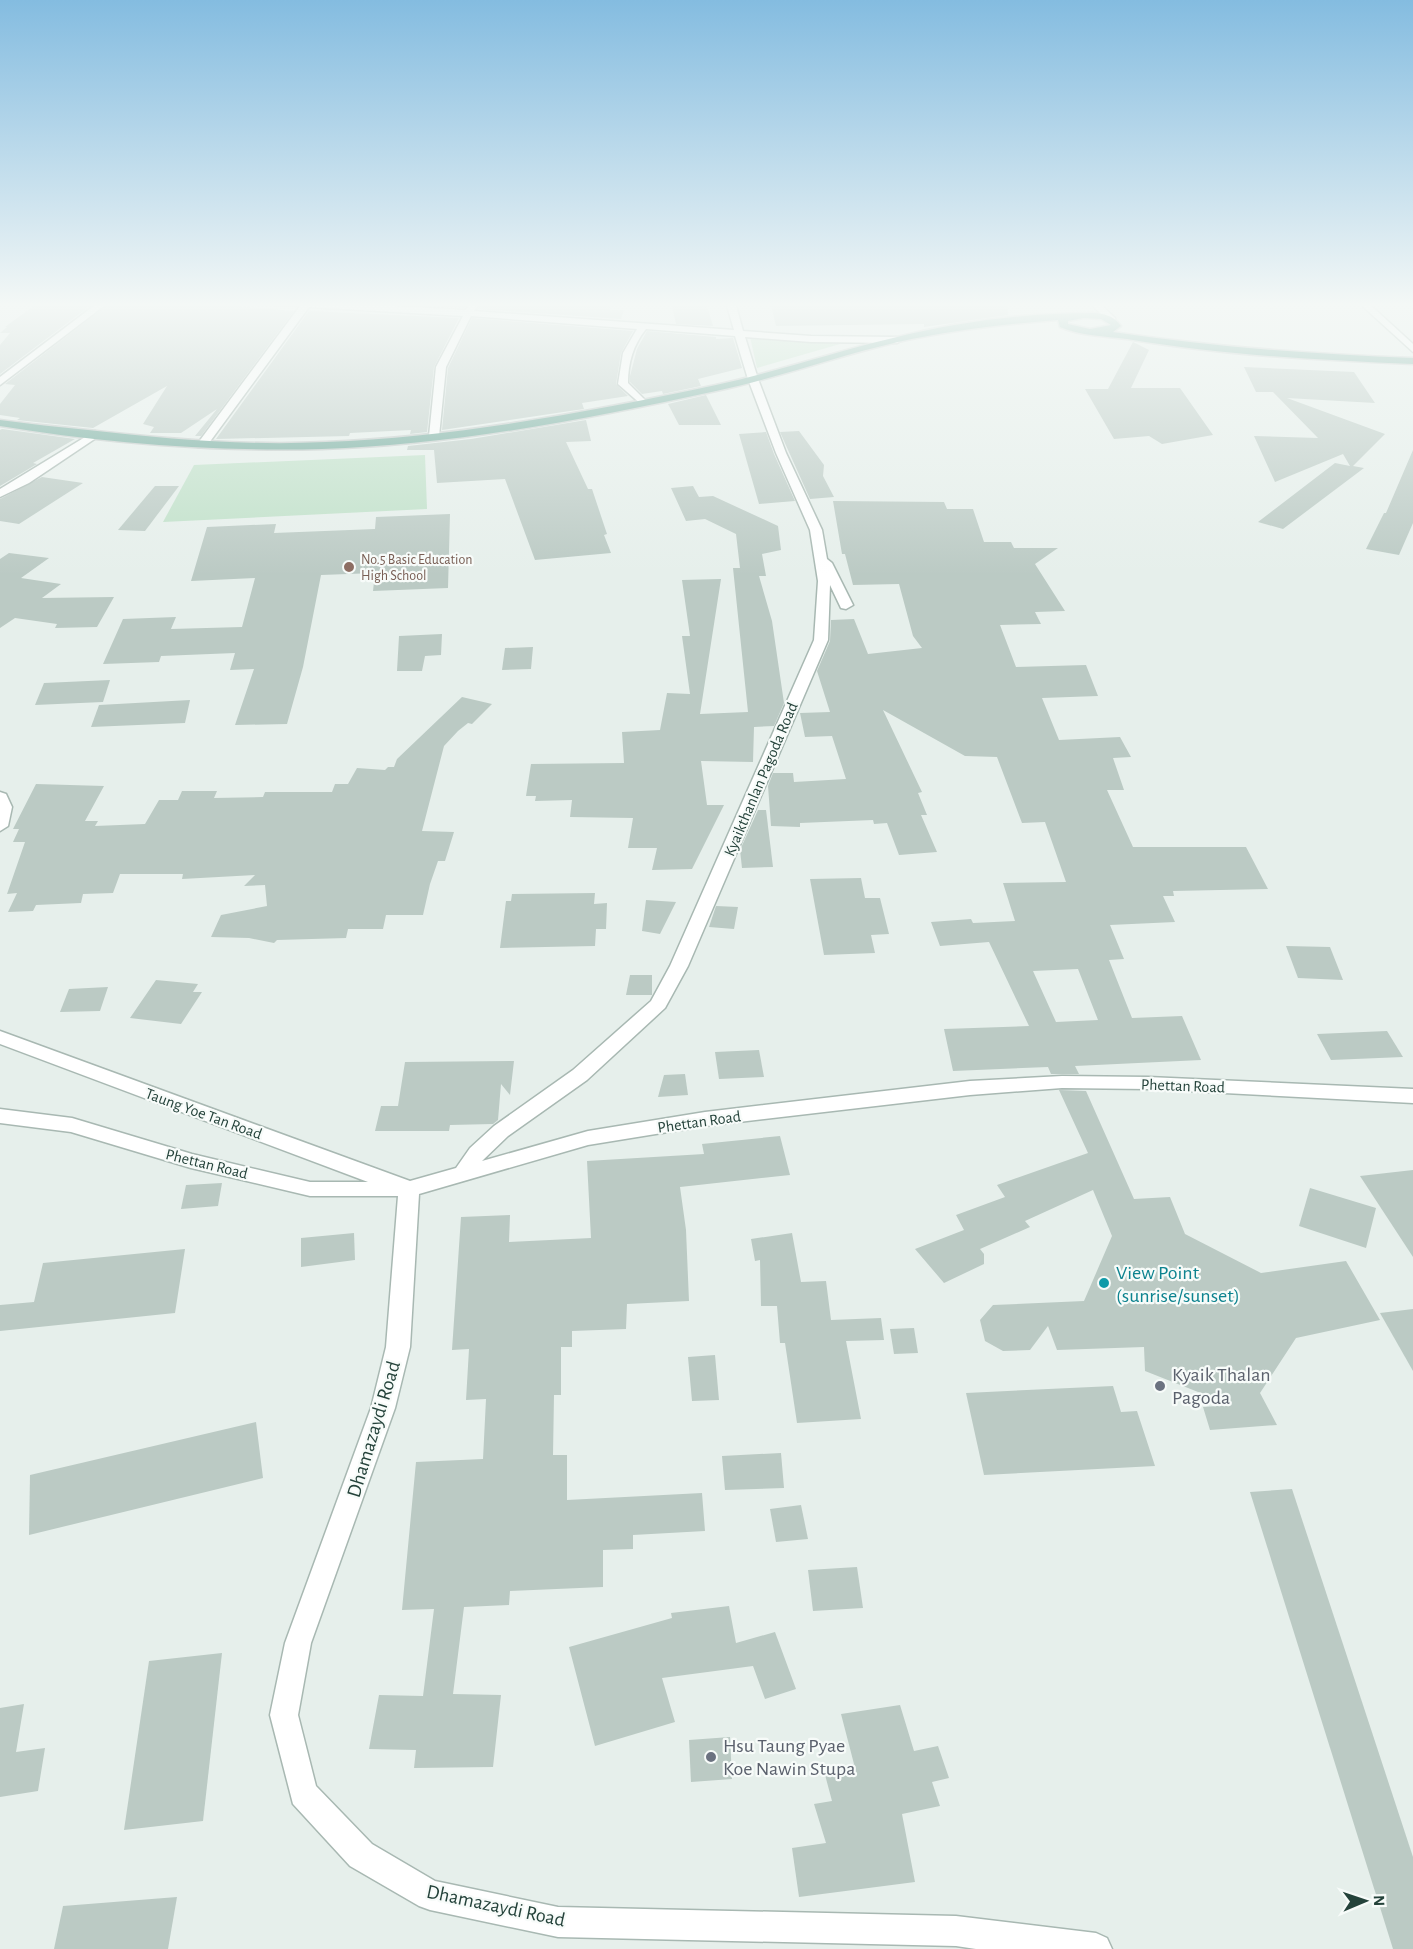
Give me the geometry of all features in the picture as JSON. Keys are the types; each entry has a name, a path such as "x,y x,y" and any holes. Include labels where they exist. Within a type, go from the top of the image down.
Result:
{"main road":[{"path":"0,423 202,445 307,446 434,436 686,393"}],"street":[{"path":"202,445 241,393"},
{"path":"434,436 438,393"},
{"path":"632,393 642,402"},
{"name":"Kyaikthanlan Pagoda Road","path":"463,1174 477,1153 501,1131 580,1075 658,1004 679,966 821,640 824,605 821,552 816,530 781,453 758,393"},
{"path":"0,494 25,481 95,434"},
{"path":"821,552 846,605"},
{"path":"0,797 4,807 0,826"},
{"name":"Taung Yoe Tan Road","path":"0,1037 409,1190"},
{"name":"Phettan Road","path":"0,1116 72,1125 191,1161 310,1189 409,1190 588,1138 705,1119 970,1088 1062,1082 1148,1083 1413,1096"},
{"name":"Dhamazaydi Road","path":"409,1190 398,1347 383,1408 298,1643 284,1715 303,1794 361,1855 430,1895 558,1922 956,1931 1096,1949"}],"green space":[{"path":"425,455 427,509 163,522 194,465"}],"building":[{"path":"9,393 155,393 93,428 17,420 20,418 0,415 0,404"},
{"path":"163,393 233,393 201,436 195,436 217,409 181,433 150,433 154,427 143,424"},
{"path":"249,393 431,393 427,432 410,434 411,430 350,433 349,436 216,439"},
{"path":"446,393 625,393 628,396 582,403 584,409 442,430"},
{"path":"1087,393 1183,393 1213,435 1162,444 1149,436 1114,439"},
{"path":"1274,393 1368,393 1375,403 1287,398 1385,434 1353,466 1364,468 1283,529 1258,522 1335,463 1350,466 1343,454 1275,482 1254,436 1318,438"},
{"path":"706,395 721,425 679,425 668,404"},
{"path":"586,420 591,441 566,442 588,489 592,489 611,553 535,560 505,479 437,483 434,450 407,450 408,446 471,439"},
{"path":"0,430 75,439 33,463 37,464 0,486"},
{"path":"799,431 824,465 823,476 834,497 810,499 780,432"},
{"path":"766,432 795,501 759,504 739,434"},
{"path":"1413,450 1413,523 1399,555 1366,549 1386,513"},
{"path":"42,477 83,483 19,524 0,521 0,499"},
{"path":"155,486 179,486 145,531 118,530"},
{"path":"693,486 699,497 713,496 778,526 781,550 762,554 766,576 759,576 772,621 784,703 774,726 754,727 753,762 701,761 707,805 724,805 692,869 652,870 657,848 628,848 633,818 570,817 572,800 535,801 536,796 526,796 531,764 624,763 622,732 660,730 667,693 690,694 682,636 690,636 682,580 721,579 700,714 748,712 733,568 740,568 736,534 705,519 686,521 671,488"},
{"path":"833,501 944,502 947,509 973,509 984,542 1011,542 1014,548 1058,548 1035,564 1065,611 1035,612 1041,624 1000,625 1016,667 1086,665 1098,696 1042,698 1059,740 1120,737 1131,757 1113,758 1124,790 1107,790 1133,847 1246,847 1268,889 1173,891 1174,896 1163,896 1175,922 1110,925 1124,959 1109,960 1132,1018 1182,1016 1201,1060 1075,1066 1079,1074 1051,1074 1048,1067 953,1071 944,1029 1029,1026 989,942 940,946 931,922 971,919 973,923 1015,921 1003,883 1066,882 1045,822 1022,823 997,757 965,756 883,710 922,792 918,793 927,815 921,815 937,852 899,855 887,823 874,824 873,820 800,823 800,827 771,826 768,786 773,773 793,773 794,782 846,779 832,736 805,737 800,713 830,712 817,671 830,641 831,620 854,619 868,654 922,648 913,636 899,584 853,585 845,554 842,554","holes":["1078,969 1098,1020 1056,1022 1033,971"]},
{"path":"450,514 448,588 373,591 375,573 321,575 303,667 287,724 235,725 254,669 230,670 235,653 161,656 159,662 103,664 123,619 176,617 171,629 242,627 255,578 191,581 207,527 276,524 274,533 375,529 376,517"},
{"path":"9,553 49,558 21,578 61,584 42,598 114,597 97,627 55,628 57,624 15,618 0,628 0,559"},
{"path":"442,634 441,655 425,656 422,671 397,671 399,636"},
{"path":"533,647 531,669 502,670 505,648"},
{"path":"110,680 103,702 35,705 44,683"},
{"path":"462,697 492,704 472,724 468,723 458,731 444,746 422,831 454,832 445,861 438,861 423,915 386,915 383,929 348,929 346,938 277,940 274,943 249,938 211,937 221,915 267,906 265,885 244,886 255,875 182,879 183,874 120,874 113,893 83,894 81,903 36,905 33,911 8,912 17,893 7,894 25,842 13,842 19,829 13,829 36,784 104,786 85,821 98,821 95,826 145,824 159,800 178,800 182,791 217,791 214,798 263,797 265,792 332,792 335,784 348,784 357,768 385,770 388,767 394,767 397,759"},
{"path":"190,700 185,723 91,727 99,705"},
{"path":"758,810 766,810 773,867 742,868 740,850"},
{"path":"861,878 865,898 880,898 889,934 871,935 875,953 824,955 810,879"},
{"path":"595,893 594,904 607,903 606,929 596,929 595,946 500,948 506,901 511,901 512,894"},
{"path":"646,900 676,902 660,934 642,931"},
{"path":"716,906 738,907 734,929 709,927"},
{"path":"1286,946 1330,947 1343,980 1298,978"},
{"path":"630,975 652,975 652,995 626,995"},
{"path":"156,980 198,984 193,992 202,992 181,1024 130,1018"},
{"path":"108,987 100,1011 60,1012 69,989"},
{"path":"1387,1031 1403,1057 1331,1060 1317,1034"},
{"path":"759,1050 764,1077 719,1079 715,1052"},
{"path":"514,1061 510,1095 501,1084 498,1120 493,1124 450,1125 449,1131 375,1131 381,1106 398,1106 405,1062"},
{"path":"685,1074 688,1095 658,1097 664,1075"},
{"path":"1059,1090 1086,1091 1134,1199 1170,1197 1185,1234 1261,1273 1346,1261 1380,1320 1296,1338 1260,1393 1277,1425 1210,1430 1203,1407 1231,1405 1145,1371 1144,1347 1057,1350 1048,1326 1030,1350 1003,1351 985,1341 980,1320 993,1305 1084,1301 1112,1236 1093,1190 1025,1221 1030,1227 980,1249 984,1254 984,1264 944,1283 915,1249 964,1230 956,1215 1005,1197 997,1185 1088,1153"},
{"path":"780,1136 790,1175 680,1187 686,1230 689,1301 627,1304 626,1329 572,1331 572,1347 561,1347 561,1395 554,1395 553,1455 567,1455 567,1500 702,1493 705,1531 633,1535 633,1549 603,1550 603,1587 510,1591 509,1605 464,1607 453,1694 501,1695 493,1767 414,1768 416,1750 369,1749 379,1695 423,1696 434,1609 402,1610 416,1462 483,1459 486,1399 466,1400 469,1349 452,1350 461,1217 510,1215 509,1242 591,1238 587,1161 704,1154 702,1144"},
{"path":"1413,1170 1413,1257 1360,1176"},
{"path":"222,1183 218,1206 181,1209 186,1185"},
{"path":"1310,1188 1376,1208 1366,1248 1299,1226"},
{"path":"354,1233 355,1260 301,1267 301,1238"},
{"path":"792,1233 801,1282 826,1281 831,1320 881,1318 884,1340 846,1341 861,1419 797,1423 785,1343 780,1343 777,1306 761,1306 760,1260 755,1261 751,1239"},
{"path":"185,1249 175,1313 0,1331 0,1305 34,1302 43,1263"},
{"path":"1413,1309 1413,1371 1380,1313"},
{"path":"914,1328 918,1353 894,1354 890,1329"},
{"path":"715,1355 719,1400 692,1401 688,1357"},
{"path":"1113,1386 1121,1412 1137,1411 1155,1466 984,1475 966,1393"},
{"path":"256,1422 263,1478 29,1535 30,1475"},
{"path":"781,1453 784,1488 725,1490 722,1456"},
{"path":"1292,1489 1413,1857 1413,1949 1393,1949 1250,1492"},
{"path":"801,1505 808,1539 776,1542 770,1509"},
{"path":"857,1567 863,1608 813,1611 808,1570"},
{"path":"729,1606 736,1643 775,1632 796,1689 765,1699 753,1666 662,1678 675,1722 595,1746 569,1647 672,1618 671,1613"},
{"path":"222,1653 203,1821 124,1830 149,1661"},
{"path":"24,1704 16,1752 45,1748 38,1791 0,1797 0,1708"},
{"path":"900,1705 914,1751 938,1746 949,1778 932,1782 940,1806 902,1814 915,1882 799,1897 792,1848 826,1843 814,1804 832,1801 824,1771 854,1764 841,1714"},
{"path":"730,1737 732,1779 691,1782 689,1740"},
{"path":"177,1897 168,1949 54,1949 63,1906"}],"place":[{"name":"No.5 Basic Education High School","path":"349,567"},
{"name":"View Point (sunrise/sunset)","path":"1104,1283"},
{"name":"Kyaik Thalan Pagoda","path":"1160,1386"},
{"name":"Hsu Taung Pyae Koe Nawin Stupa","path":"711,1757"}]}
